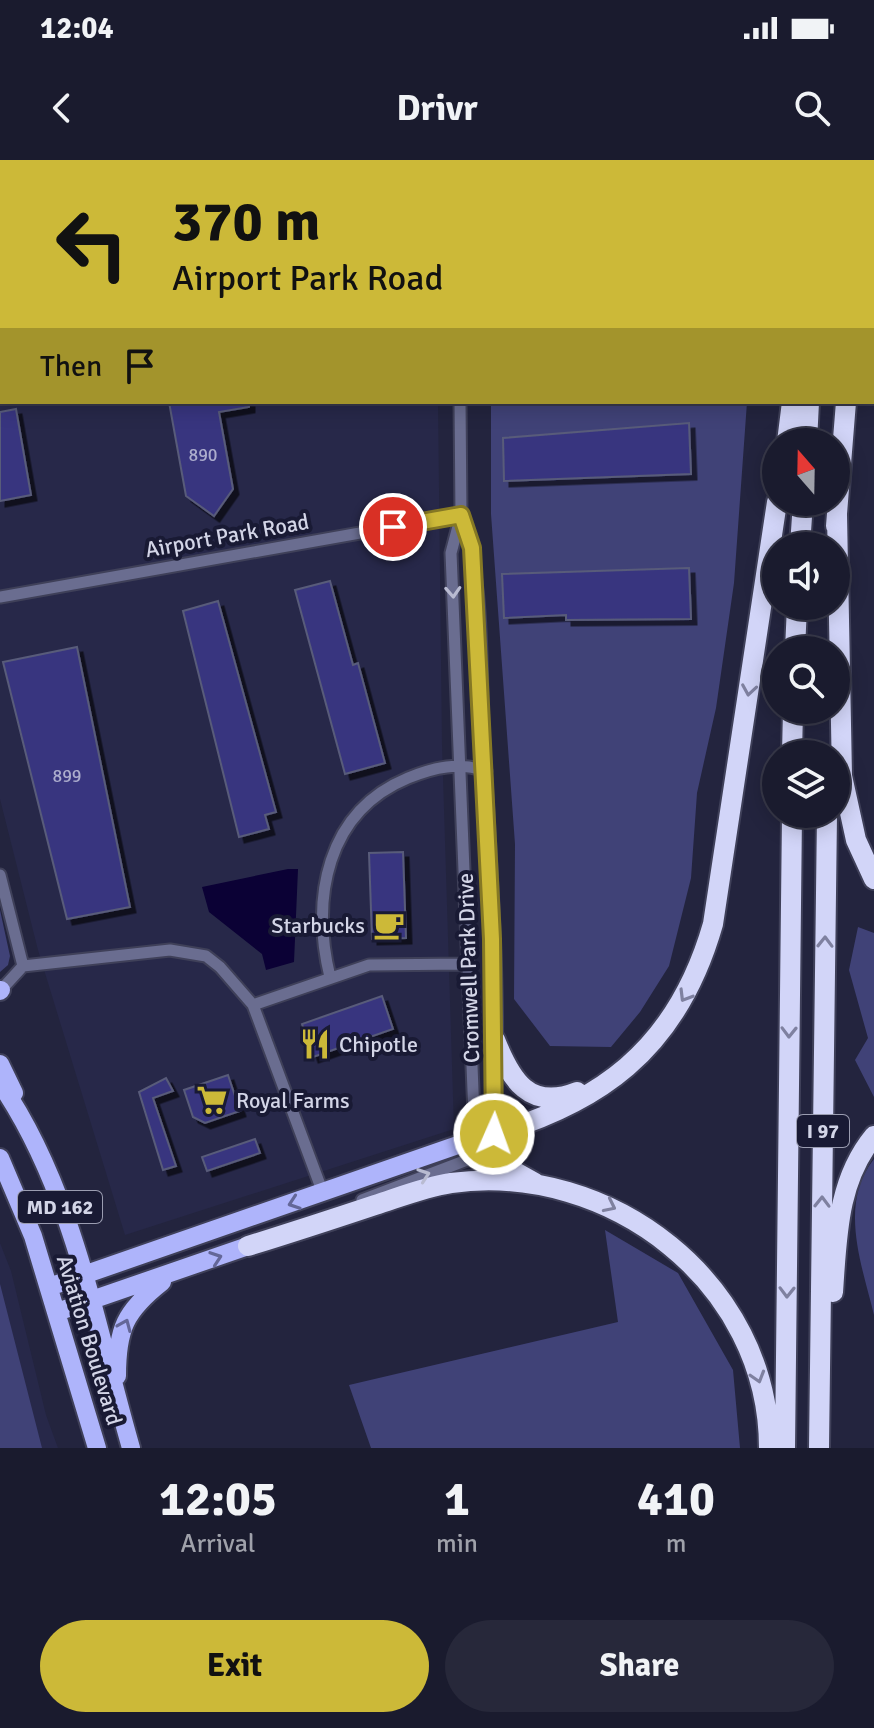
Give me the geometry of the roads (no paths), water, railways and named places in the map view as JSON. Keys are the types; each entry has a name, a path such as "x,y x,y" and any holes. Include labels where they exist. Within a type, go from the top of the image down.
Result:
{"highway":[{"path":"789,428 792,404"},
{"path":"808,428 809,404"},
{"path":"844,428 846,404"},
{"path":"535,1183 513,1174 485,1142 565,1107 614,1078 661,1033 696,979 709,935 775,516"},
{"path":"837,516 842,776 856,840 874,879"},
{"name":"I 97","path":"785,1448 792,828"},
{"name":"I 97","path":"821,1448 827,828"},
{"path":"495,1040 520,1086 541,1097 566,1096 614,1078"},
{"path":"821,1448 838,1223 850,1175 874,1136"},
{"path":"248,1246 449,1183 507,1180 570,1190 628,1215 682,1254 709,1284 724,1304 753,1362 766,1411 769,1448"}],"main road":[{"path":"0,1064 33,1140"},
{"name":"Aviation Boulevard","path":"0,1083 33,1140 57,1197 131,1448"},
{"path":"49,1287 323,1193 485,1142"},
{"name":"Aviation Boulevard","path":"0,1158 16,1190 49,1287 97,1448"},
{"path":"57,1312 248,1246"},
{"path":"117,1399 117,1353 126,1319 138,1301 175,1272"}],"street":[{"name":"Cromwell Park Drive","path":"460,404 461,515 451,553 461,764 465,964 485,1142"},
{"name":"Cromwell Park Drive","path":"461,515 472,548 486,771 495,1040 485,1142"},
{"name":"Airport Park Road","path":"0,597 461,515"},
{"path":"330,977 323,951 322,915 329,867 341,834 356,812 374,795 415,775 461,764 486,771"},
{"path":"0,875 23,966"},
{"path":"0,991 23,966 158,950 188,951 206,956 220,967 253,1005 323,1193"},
{"path":"253,1005 369,965 465,964"},
{"path":"248,1246 485,1142"}],"place":[{"name":"Starbucks","path":"389,925"},
{"name":"Chipotle","path":"315,1044"},
{"name":"Royal Farms","path":"212,1100"}]}
